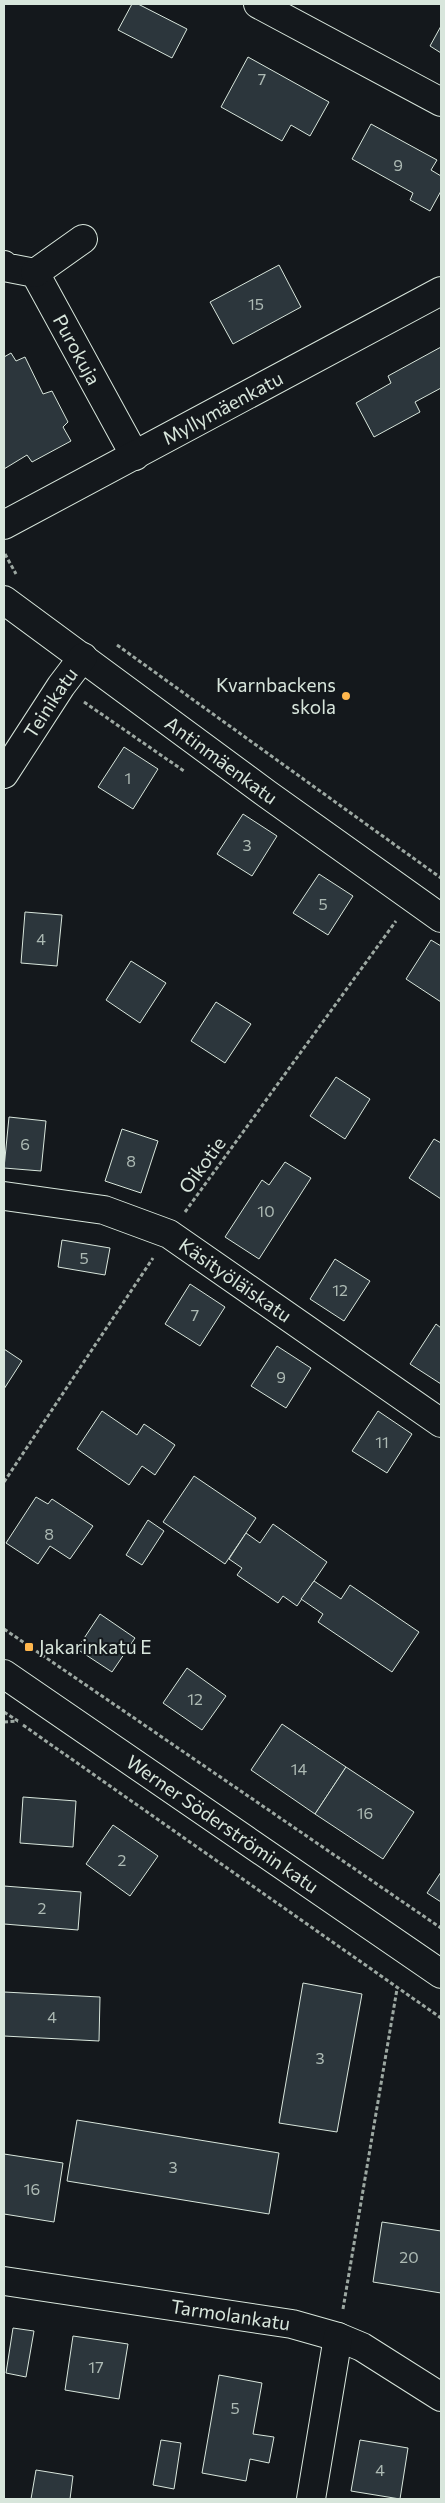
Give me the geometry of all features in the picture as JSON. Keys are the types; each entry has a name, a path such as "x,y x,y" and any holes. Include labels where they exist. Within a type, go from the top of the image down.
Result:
{"street":[{"path":"258,4 441,102"},
{"path":"4,265 4,267 35,273 83,240"},
{"name":"Purokuja","path":"35,273 136,456"},
{"name":"Myllymäenkatu","path":"4,525 441,291"},
{"name":"Antinmäenkatu","path":"4,600 267,794 441,918"},
{"name":"Teinikatu","path":"4,774 61,686 83,657"},
{"name":"Käsityöläiskatu","path":"4,1196 104,1210 170,1234 441,1423"},
{"name":"Werner Söderströmin katu","path":"4,1674 441,1974"},
{"name":"Tarmolankatu","path":"4,2281 292,2324 338,2337 362,2347 441,2397"},
{"path":"311,2499 338,2337"}],"path":[{"path":"4,566 8,563"},
{"path":"120,647 441,878"},
{"path":"61,686 188,774"},
{"name":"Oikotie","path":"4,1482 170,1234 432,871"},
{"path":"4,1629 441,1928"},
{"path":"4,1712 441,2018"},
{"path":"4,1722 18,1721"},
{"path":"338,2337 397,1989"}],"building":[{"path":"132,4 138,4 187,29 172,58 118,30"},
{"path":"441,26 441,53 430,46"},
{"path":"248,57 329,102 310,136 291,125 282,141 221,107"},
{"path":"371,124 437,160 431,170 441,176 441,191 430,211 410,200 413,193 352,159"},
{"path":"279,265 301,307 233,344 210,302"},
{"path":"441,347 441,388 415,402 420,412 374,437 356,403 391,383 388,376"},
{"path":"11,353 16,361 25,357 43,394 52,391 68,422 63,427 71,441 32,462 27,455 4,469 4,357"},
{"path":"124,747 158,769 133,809 98,787"},
{"path":"243,814 277,836 252,876 217,854"},
{"path":"319,874 353,896 328,935 293,913"},
{"path":"25,912 62,915 57,966 21,963"},
{"path":"431,940 441,946 441,1002 406,979"},
{"path":"131,961 166,983 140,1023 106,1000"},
{"path":"216,1002 251,1024 225,1063 191,1041"},
{"path":"336,1077 370,1099 345,1139 310,1116"},
{"path":"9,1117 46,1121 41,1171 4,1168"},
{"path":"122,1129 158,1141 141,1193 105,1181"},
{"path":"434,1139 441,1143 441,1199 409,1178"},
{"path":"285,1162 311,1178 259,1259 225,1237 262,1180 269,1185"},
{"path":"62,1240 110,1248 105,1275 58,1267"},
{"path":"335,1259 370,1281 344,1321 310,1299"},
{"path":"190,1284 225,1307 200,1346 165,1324"},
{"path":"436,1324 441,1328 441,1384 410,1364"},
{"path":"277,1346 311,1368 286,1408 251,1386"},
{"path":"4,1349 22,1361 4,1389"},
{"path":"102,1411 137,1435 144,1424 175,1445 155,1475 142,1466 129,1485 77,1449"},
{"path":"378,1411 412,1434 387,1473 352,1451"},
{"path":"194,1476 256,1518 225,1564 163,1522"},
{"path":"36,1497 48,1504 52,1499 93,1526 70,1559 50,1546 38,1564 6,1543"},
{"path":"148,1520 164,1531 142,1565 126,1555"},
{"path":"273,1524 327,1562 297,1606 283,1596 278,1603 237,1575 242,1568 229,1559 246,1533 260,1543"},
{"path":"314,1581 341,1599 350,1585 419,1632 392,1672 318,1622 323,1614 301,1599"},
{"path":"100,1614 135,1638 112,1672 77,1649"},
{"path":"187,1668 226,1696 202,1730 163,1703"},
{"path":"282,1724 346,1767 315,1814 251,1770"},
{"path":"346,1767 414,1812 383,1859 315,1814"},
{"path":"23,1797 76,1801 73,1847 20,1843"},
{"path":"113,1825 158,1856 130,1896 86,1864"},
{"path":"441,1872 441,1902 427,1893"},
{"path":"4,1886 81,1892 78,1930 4,1924"},
{"path":"303,1983 362,1994 337,2132 279,2123"},
{"path":"4,1992 100,1997 99,2041 4,2036"},
{"path":"77,2120 279,2153 269,2214 67,2181"},
{"path":"4,2154 63,2163 54,2222 4,2214"},
{"path":"382,2222 441,2231 441,2293 373,2282"},
{"path":"13,2328 34,2331 26,2377 6,2373"},
{"path":"73,2336 128,2344 119,2399 65,2390"},
{"path":"219,2375 262,2383 253,2434 274,2437 269,2463 250,2459 246,2481 202,2473"},
{"path":"161,2440 181,2443 174,2489 153,2485"},
{"path":"360,2440 408,2448 400,2499 351,2491"},
{"path":"36,2470 73,2476 70,2499 31,2499"}],"place":[{"name":"Kvarnbackens skola","path":"346,696"},
{"name":"Jakarinkatu E","path":"29,1647"}]}
